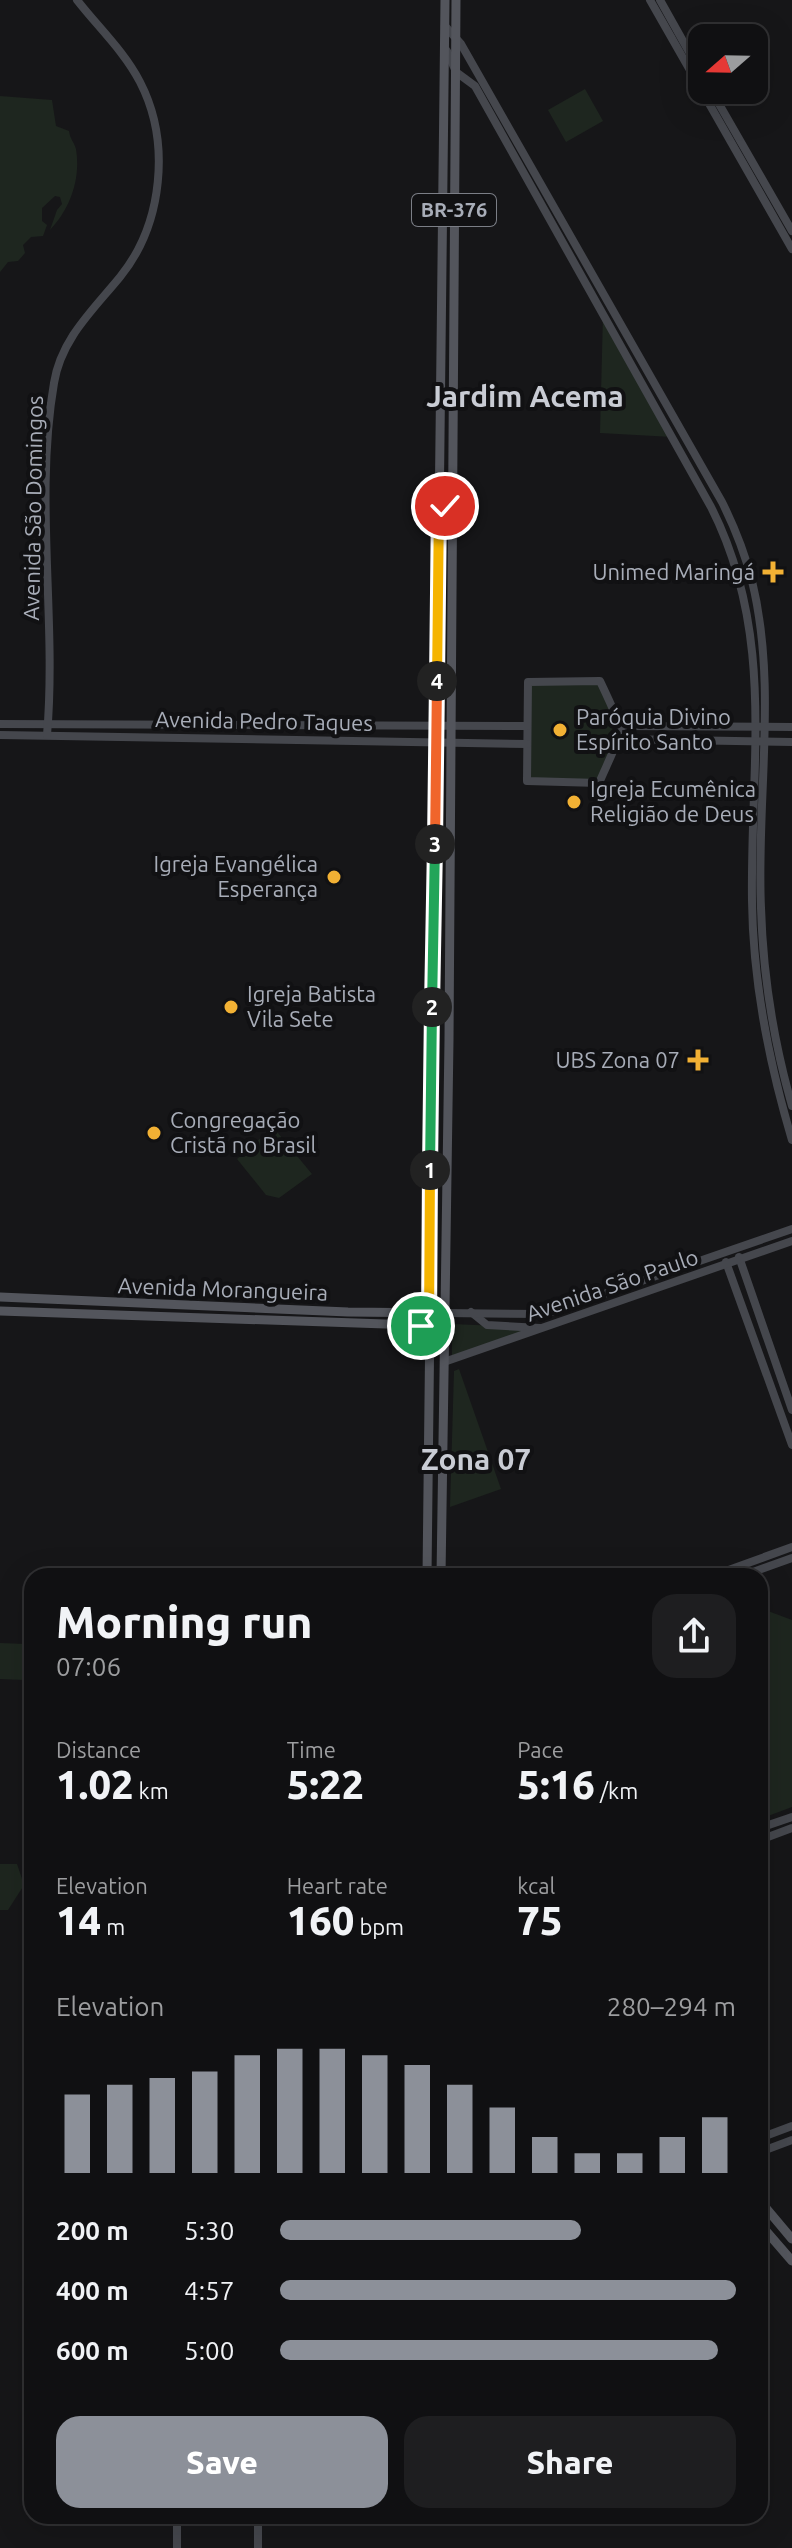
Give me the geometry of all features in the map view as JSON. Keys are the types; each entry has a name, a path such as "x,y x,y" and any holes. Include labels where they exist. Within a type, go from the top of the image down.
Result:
{"main road":[{"name":"Avenida São Domingos","path":"47,735 49,423 57,366 75,331 133,258 153,212 159,177 157,132 141,84 122,53 77,0"},
{"name":"BR-376","path":"427,1568 445,0"},
{"name":"BR-376","path":"441,1568 452,743 456,0"},
{"path":"650,0 688,58"},
{"path":"660,0 688,54"},
{"path":"445,26 455,35 531,166 733,524 753,583 759,623 758,790 762,971 774,1023 792,1140"},
{"path":"445,26 449,59 456,72 475,86 728,540 745,596 759,670"},
{"path":"715,104 790,242"},
{"path":"719,104 792,231"},
{"path":"444,132 455,149"},
{"path":"522,171 531,166"},
{"path":"441,319 454,330"},
{"path":"439,499 452,502"},
{"path":"600,681 620,726 619,739 599,783 527,781 528,682 600,681"},
{"name":"Avenida Pedro Taques","path":"0,724 527,726"},
{"path":"620,726 792,727"},
{"name":"Avenida Pedro Taques","path":"0,735 527,744"},
{"path":"619,739 792,742"},
{"path":"434,949 440,950 449,959"},
{"path":"432,1088 439,1097 447,1100"},
{"name":"Avenida São Paulo","path":"444,1313 546,1314 792,1229"},
{"name":"Avenida São Paulo","path":"444,1362 792,1241"},
{"path":"429,1243 445,1243"},
{"path":"736,1249 792,1410"},
{"path":"723,1254 792,1445"},
{"name":"Avenida Morangueira","path":"0,1297 348,1312 444,1313"},
{"name":"Avenida Morangueira","path":"0,1311 444,1326"},
{"path":"471,1312 487,1325 545,1328"},
{"path":"428,1367 444,1362"},
{"path":"428,1413 443,1413"},
{"path":"763,1568 781,1561 791,1551"},
{"path":"735,1568 791,1551"},
{"path":"427,1552 442,1553"},
{"path":"768,1825 792,1817"},
{"path":"768,1837 792,1828"},
{"path":"768,2135 792,2126"},
{"path":"768,2149 792,2140"},
{"path":"768,2210 792,2239"},
{"path":"768,2232 788,2251 792,2261"},
{"path":"177,2524 177,2548"},
{"path":"258,2524 258,2548"}],"shaded area":[{"path":"585,89 603,121 566,142 548,110"},
{"path":"0,96 52,100 56,126 69,131 76,149 77,171 72,193 57,222 50,230 62,204 60,197 55,196 42,208 42,221 47,225 43,236 31,237 23,245 25,253 18,261 8,262 0,272"},
{"path":"603,314 672,437 600,433"},
{"path":"600,681 620,726 599,783 527,781 528,682"},
{"path":"273,1127 312,1174 279,1198 266,1195 237,1159"},
{"path":"452,1324 545,1328 452,1359"},
{"path":"459,1369 501,1489 450,1507 454,1371"},
{"path":"768,1611 792,1620 792,1807 768,1816"},
{"path":"0,1643 24,1644 24,1680 0,1679"},
{"path":"0,1864 17,1864 24,1885 8,1910 0,1910"}],"place":[{"name":"Unimed Maringá","path":"773,572"},
{"name":"Paróquia Divino Espírito Santo","path":"560,730"},
{"name":"Igreja Ecumênica Religião de Deus","path":"574,802"},
{"name":"Igreja Evangélica Esperança","path":"334,877"},
{"name":"Igreja Batista Vila Sete","path":"231,1007"},
{"name":"UBS Zona 07","path":"698,1060"},
{"name":"Congregação Cristã no Brasil","path":"154,1133"}],"district":[{"name":"Jardim Acema","path":"525,397"},
{"name":"Zona 07","path":"476,1460"}],"route":[{"path":"421,1326 429,1326 437,568 439,504 445,506"}]}
